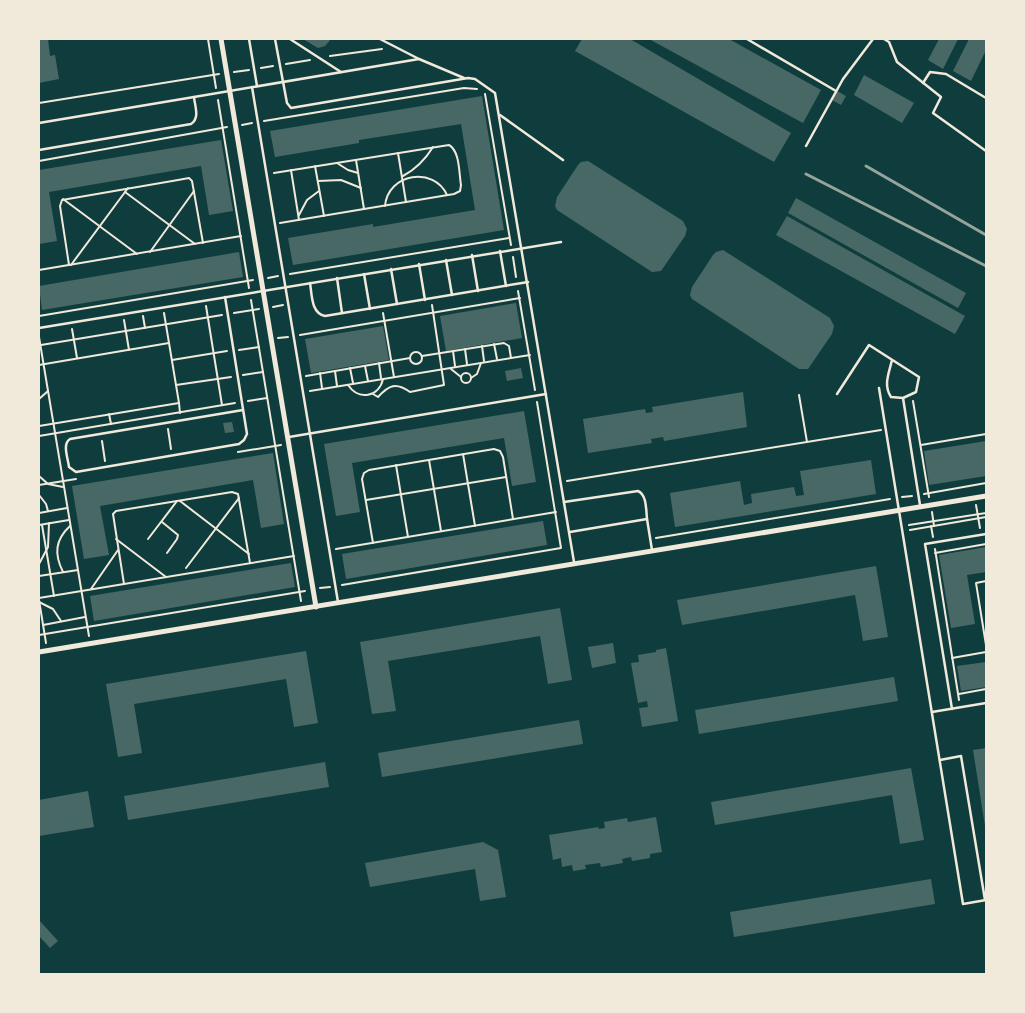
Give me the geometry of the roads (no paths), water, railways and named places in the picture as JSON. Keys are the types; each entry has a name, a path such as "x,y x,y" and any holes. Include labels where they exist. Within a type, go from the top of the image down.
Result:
{"street":[{"path":"222,39 316,607"},
{"path":"39,652 986,496"}],"lane":[{"path":"249,39 257,86"},
{"path":"275,39 287,103 291,108 465,78 475,79 495,92 574,564"},
{"path":"290,39 341,72"},
{"path":"380,39 419,59 465,78"},
{"path":"747,39 836,91"},
{"path":"806,146 843,79 873,39"},
{"path":"884,39 889,42 897,62 941,96 933,113 986,151"},
{"path":"39,122 419,59"},
{"path":"923,83 930,72 946,74 986,98"},
{"path":"252,87 338,603"},
{"path":"39,150 191,124 197,117 194,97"},
{"path":"500,115 563,160"},
{"path":"39,328 561,242"},
{"path":"500,251 506,286"},
{"path":"472,256 478,291"},
{"path":"446,260 452,295"},
{"path":"419,264 425,300"},
{"path":"391,269 397,304"},
{"path":"364,274 370,309"},
{"path":"337,278 342,313"},
{"path":"310,282 317,313 325,316 528,282"},
{"path":"225,297 247,434 242,442 74,471 69,467 66,443 68,440 243,410"},
{"path":"837,394 869,345 892,360 918,377 916,392 903,398 892,397 887,390 892,360"},
{"path":"879,388 963,904 986,900 961,756 940,760"},
{"path":"288,437 546,394"},
{"path":"903,398 921,507"},
{"path":"564,502 638,490 642,492 652,551"},
{"path":"570,532 647,519"},
{"path":"952,709 925,544 986,534"},
{"path":"932,712 986,703"}],"railway":[{"path":"866,166 986,235"},
{"path":"806,174 986,266"}]}
